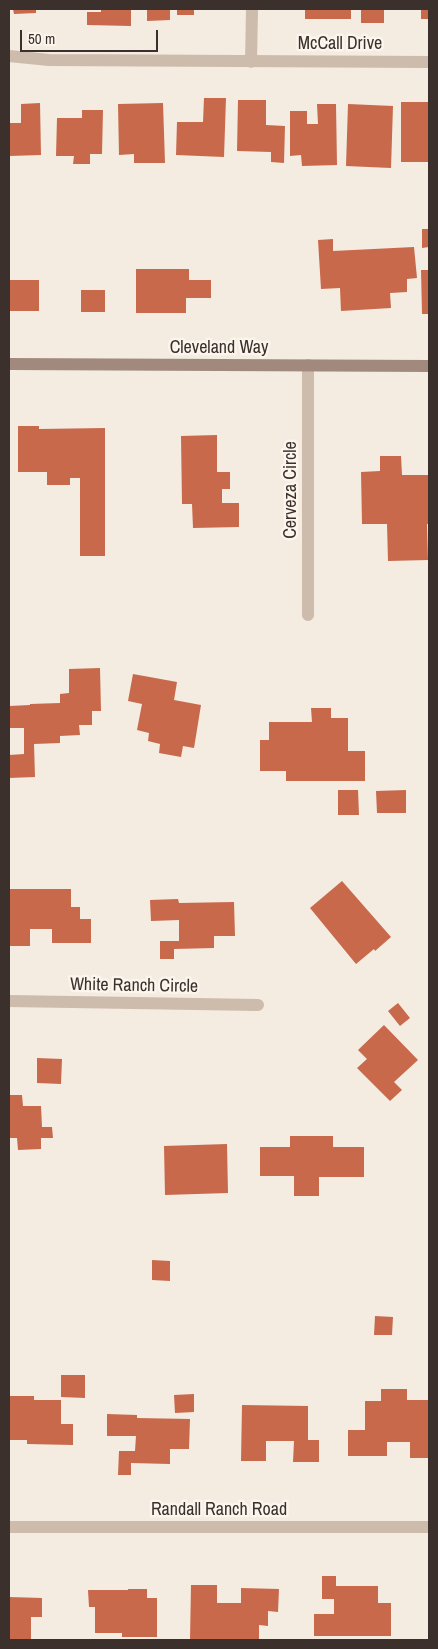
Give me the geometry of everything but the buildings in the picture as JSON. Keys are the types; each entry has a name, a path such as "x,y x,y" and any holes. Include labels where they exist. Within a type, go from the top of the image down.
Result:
{"street":[{"path":"251,62 252,9"},
{"name":"McCall Drive","path":"9,56 49,60 429,62"},
{"name":"Cleveland Way","path":"9,364 429,366"},
{"name":"Cerveza Circle","path":"308,366 308,615"},
{"name":"White Ranch Circle","path":"9,1001 258,1005"},
{"name":"Randall Ranch Road","path":"9,1527 429,1528"}]}
